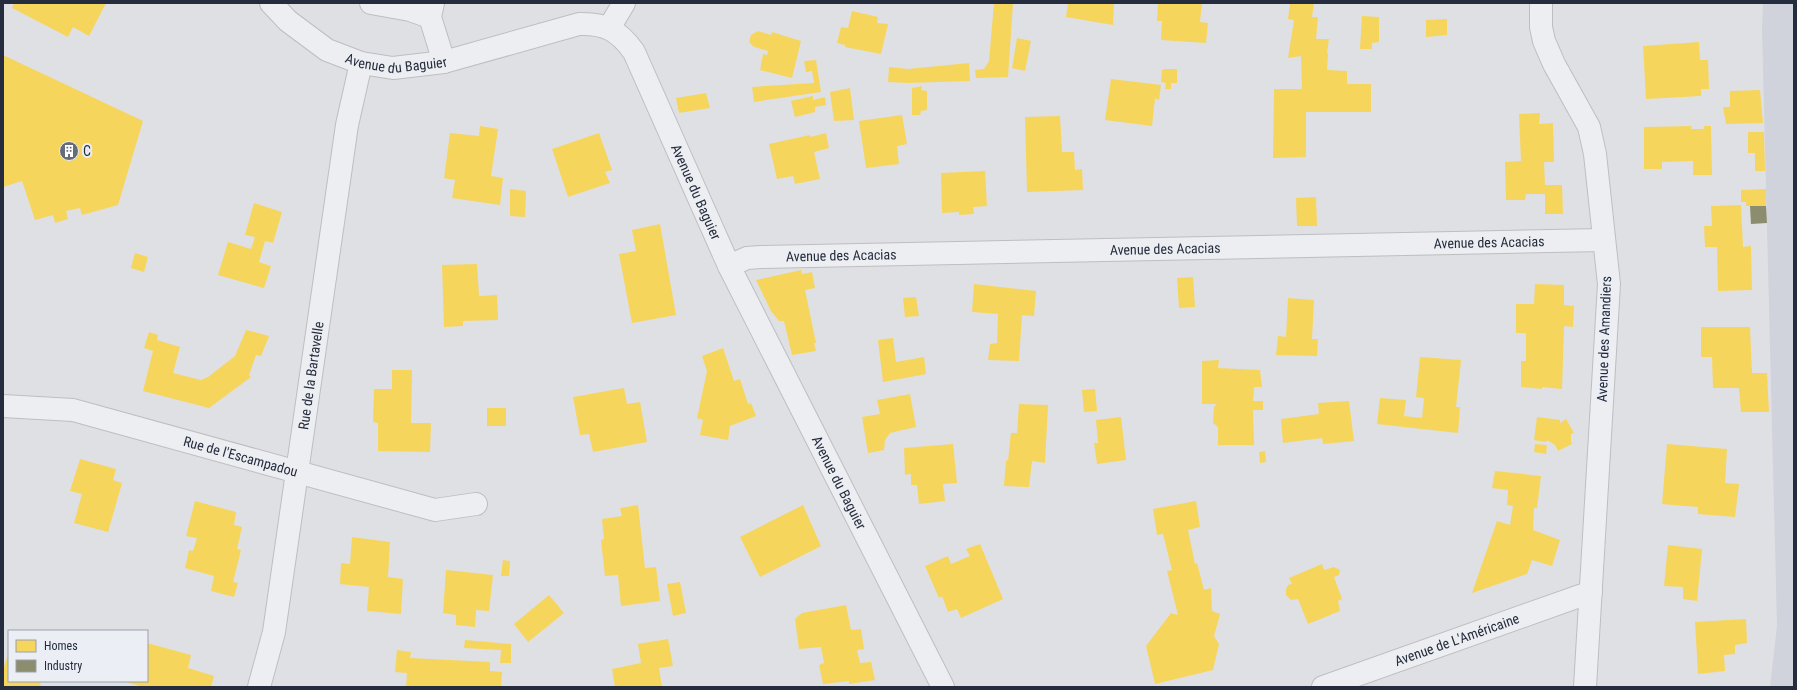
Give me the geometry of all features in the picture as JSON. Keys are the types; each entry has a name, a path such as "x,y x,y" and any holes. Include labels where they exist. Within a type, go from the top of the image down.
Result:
{"street":[{"name":"Avenue du Baguier","path":"271,3 288,21 327,50 360,63 393,68 444,62 579,24 594,23 609,28 618,34 634,52 729,266 943,687"},
{"path":"371,3 410,10 432,10 444,62"},
{"path":"609,28 624,3"},
{"name":"Avenue des Amandiers","path":"1541,3 1541,27 1544,41 1554,64 1589,127 1595,154 1603,240 1609,284 1585,687"},
{"name":"Rue de la Bartavelle","path":"259,687 274,632 296,471 348,125 360,63"},
{"name":"Avenue des Acacias","path":"729,266 747,258 761,257 1603,240"},
{"name":"Rue de l'Escampadou","path":"3,406 73,410 435,510 476,504"},
{"name":"Avenue de L'Américaine","path":"1323,687 1591,592"}],"shaded area":[{"path":"1763,3 1794,3 1794,687 1770,687 1777,626 1762,29"}],"building: Homes":[{"path":"14,3 106,3 89,36 73,27 68,37 12,8"},
{"path":"994,3 1013,3 1008,77 976,78 975,70 984,69 989,61"},
{"path":"1068,3 1114,3 1113,25 1066,17"},
{"path":"1158,3 1202,3 1200,22 1208,23 1206,43 1161,40 1162,21 1157,21"},
{"path":"1290,3 1314,3 1312,17 1318,17 1316,39 1329,39 1327,70 1347,71 1347,84 1371,84 1371,112 1306,112 1306,157 1273,158 1274,89 1302,89 1301,56 1288,58 1294,20 1288,19"},
{"path":"852,11 878,17 877,23 888,24 881,54 845,47 845,45 837,43 841,27 848,28"},
{"path":"1362,16 1379,17 1379,42 1372,43 1372,49 1360,49"},
{"path":"1447,19 1447,35 1426,37 1426,20"},
{"path":"758,31 771,35 772,32 801,41 792,78 760,70 763,54 767,55 768,51 754,47 749,42 751,35"},
{"path":"1017,38 1031,41 1025,71 1012,68"},
{"path":"1699,42 1700,60 1708,60 1709,89 1701,89 1701,96 1646,99 1643,46"},
{"name":"C","path":"3,55 143,121 118,205 82,215 80,208 66,211 68,219 55,223 53,215 35,220 22,181 3,187"},
{"path":"816,60 821,92 754,102 752,87 814,83 812,71 806,72 804,61"},
{"path":"969,63 970,81 908,83 888,82 889,67 908,69"},
{"path":"1177,69 1177,83 1171,83 1171,89 1165,89 1166,83 1161,82 1162,70"},
{"path":"1111,79 1161,85 1159,100 1155,98 1152,126 1105,120"},
{"path":"922,86 921,90 927,91 927,110 921,111 920,115 912,115 912,88"},
{"path":"850,88 854,120 834,121 830,92"},
{"path":"1760,90 1763,123 1726,124 1723,107 1730,107 1730,91"},
{"path":"706,93 710,108 679,113 676,98"},
{"path":"813,96 813,100 825,97 826,105 815,107 815,112 795,117 791,101"},
{"path":"1540,113 1539,124 1553,123 1554,162 1544,162 1545,185 1562,185 1563,214 1545,214 1545,194 1526,194 1525,200 1506,200 1505,162 1521,161 1519,114"},
{"path":"902,115 907,144 897,146 899,164 866,168 859,121"},
{"path":"1060,116 1062,152 1074,152 1075,170 1082,169 1083,190 1027,192 1025,117"},
{"path":"480,126 498,129 491,176 503,178 500,205 452,198 455,180 444,178 450,133 479,136"},
{"path":"1692,126 1691,129 1704,129 1704,126 1711,126 1712,175 1693,175 1693,161 1662,162 1662,169 1644,169 1644,127"},
{"path":"1748,132 1764,132 1765,171 1755,171 1755,153 1748,153"},
{"path":"599,133 612,170 605,172 610,183 568,197 552,149"},
{"path":"826,133 829,148 814,152 820,179 795,184 793,176 777,179 769,144"},
{"path":"985,171 987,206 973,207 974,214 959,215 959,212 942,213 941,173"},
{"path":"510,189 526,191 525,217 510,216"},
{"path":"1766,189 1766,206 1746,206 1746,202 1741,202 1741,190"},
{"path":"1316,197 1317,226 1297,226 1296,198"},
{"path":"254,203 282,212 273,243 265,241 259,262 271,266 264,288 218,275 228,242 251,249 255,237 245,235"},
{"path":"1741,205 1743,247 1751,246 1752,290 1718,291 1717,247 1705,247 1704,226 1712,226 1711,206"},
{"path":"660,224 676,315 632,323 619,254 636,251 632,230"},
{"path":"135,253 148,257 144,272 131,268"},
{"path":"477,264 479,296 497,295 498,320 463,321 463,326 444,327 442,265"},
{"path":"801,270 802,274 812,272 815,288 805,290 816,343 814,343 816,351 792,355 784,321 779,321 771,311 756,280"},
{"path":"1193,277 1195,307 1179,308 1177,278"},
{"path":"974,284 1036,291 1034,316 1022,315 1019,361 988,360 990,344 997,343 998,314 972,312"},
{"path":"1535,284 1564,285 1564,305 1574,306 1573,327 1564,326 1562,389 1521,387 1521,361 1526,361 1526,333 1516,333 1516,304 1534,304"},
{"path":"916,297 919,316 905,317 903,298"},
{"path":"1288,298 1314,300 1312,339 1318,339 1317,356 1276,355 1278,336 1286,337"},
{"path":"1701,327 1750,327 1752,373 1767,373 1769,412 1741,412 1739,388 1713,388 1712,357 1701,357"},
{"path":"246,330 269,336 261,356 256,355 249,375 251,377 209,408 143,391 153,351 144,348 149,332 158,335 157,340 180,347 173,373 201,380 208,377 235,356"},
{"path":"893,338 896,362 924,357 926,374 883,382 878,340"},
{"path":"723,348 734,381 740,379 748,404 751,403 756,416 730,426 728,440 700,435 703,420 697,418 707,371 702,356"},
{"path":"1420,357 1461,360 1456,407 1460,407 1458,433 1377,424 1380,398 1406,400 1404,416 1422,418 1424,398 1416,397"},
{"path":"1219,360 1218,368 1260,370 1262,387 1254,387 1253,401 1263,401 1263,410 1253,410 1254,445 1218,445 1218,427 1213,423 1214,407 1217,404 1202,404 1202,361"},
{"path":"392,370 412,370 411,423 431,423 430,452 378,451 378,423 373,422 374,389 392,389"},
{"path":"624,388 627,404 640,402 647,442 593,452 589,434 580,435 573,397"},
{"path":"1095,389 1097,411 1084,412 1082,390"},
{"path":"910,394 916,427 890,433 885,440 884,450 868,453 862,417 880,414 877,400"},
{"path":"1349,401 1354,441 1323,444 1322,438 1283,443 1281,419 1319,414 1318,403"},
{"path":"1019,404 1048,405 1045,463 1032,461 1029,487 1004,486 1006,460 1008,461 1011,433 1017,433"},
{"path":"487,408 506,408 506,426 487,426"},
{"path":"1121,417 1126,460 1097,464 1094,443 1098,443 1096,420"},
{"path":"1537,417 1560,420 1560,423 1566,419 1574,433 1571,434 1572,444 1558,451 1555,445 1547,440 1546,442 1534,440"},
{"path":"953,444 957,483 943,484 945,501 919,504 917,485 911,485 911,474 905,475 904,448"},
{"path":"1535,444 1547,445 1546,454 1534,452"},
{"path":"1667,444 1727,449 1725,483 1739,484 1735,517 1698,514 1698,507 1662,504"},
{"path":"1265,451 1266,462 1260,463 1259,452"},
{"path":"80,459 116,469 113,480 122,483 108,532 74,523 82,494 70,491"},
{"path":"1495,471 1541,476 1537,508 1534,508 1533,530 1560,540 1552,566 1532,560 1527,574 1472,593 1497,521 1510,525 1513,506 1507,505 1508,490 1492,488"},
{"path":"195,501 236,512 234,525 242,527 237,549 241,550 233,582 238,583 234,597 211,591 214,576 185,568 189,550 193,551 197,538 186,536"},
{"path":"1196,501 1200,527 1188,530 1195,564 1197,563 1204,590 1211,588 1212,611 1220,614 1214,636 1219,644 1213,670 1155,684 1146,646 1171,613 1178,615 1167,571 1172,570 1163,534 1157,535 1153,509"},
{"path":"638,505 645,568 656,567 660,601 621,606 618,575 605,576 601,540 604,539 602,519 622,516 620,508"},
{"path":"803,505 821,546 760,577 740,537"},
{"path":"352,537 390,542 388,577 403,579 401,614 367,611 369,587 340,584 341,563 350,564"},
{"path":"980,544 1003,599 961,618 957,609 948,612 942,596 939,598 925,566 948,556 951,564 970,556 966,549"},
{"path":"1668,545 1702,549 1697,601 1683,599 1683,587 1664,586"},
{"path":"503,560 510,561 509,576 501,576"},
{"path":"1322,564 1324,570 1334,567 1340,570 1339,575 1334,577 1342,599 1338,601 1340,611 1308,624 1298,599 1291,600 1286,595 1286,589 1288,585 1292,584 1289,578"},
{"path":"446,570 493,575 489,611 476,610 475,627 456,625 456,615 443,613"},
{"path":"680,582 686,613 673,616 667,584"},
{"path":"549,595 564,613 528,642 514,624"},
{"path":"846,605 851,630 861,629 864,649 857,650 860,663 871,662 875,680 849,684 849,681 823,684 819,665 824,663 821,647 799,649 795,619 802,613"},
{"path":"1746,619 1747,643 1735,645 1735,654 1724,655 1725,671 1698,674 1695,622"},
{"path":"668,639 673,666 659,668 662,687 615,687 612,669 641,663 638,644"},
{"path":"465,640 511,644 511,663 500,663 501,650 464,648"},
{"path":"148,643 191,655 188,668 214,676 211,687 143,687 126,682 148,682"},
{"path":"397,650 411,652 410,658 490,662 490,671 502,672 501,687 406,687 407,673 395,672"},
{"path":"8,653 8,682 41,682 40,685 46,687 3,687 3,670"}],"building: Industry":[{"path":"1750,206 1766,206 1767,223 1751,224"}],"place":[{"name":"C","path":"69,151"}]}
